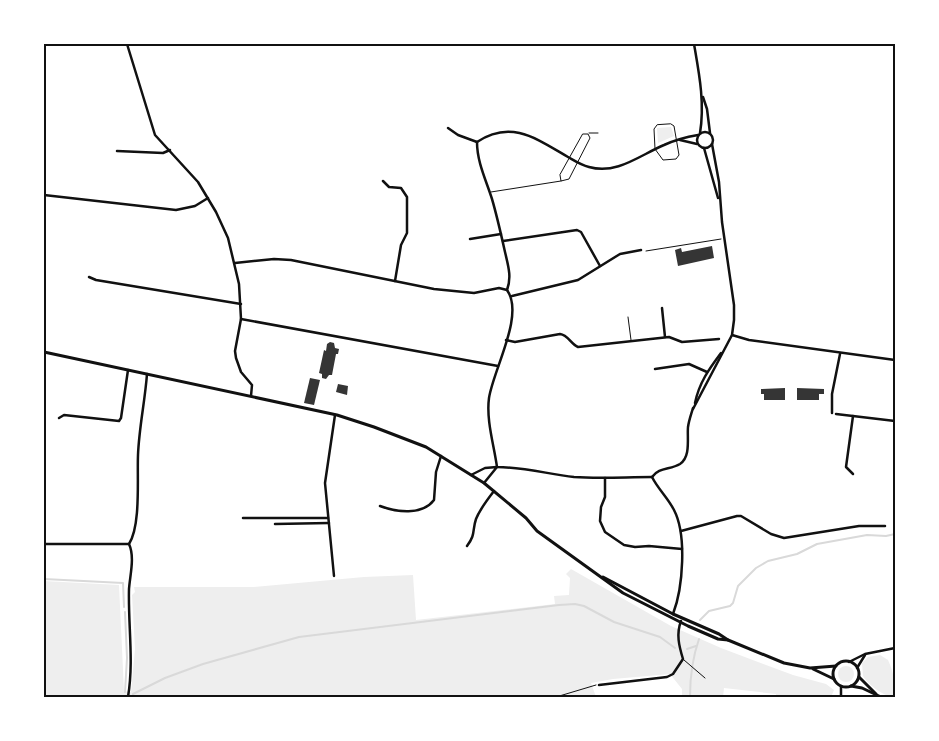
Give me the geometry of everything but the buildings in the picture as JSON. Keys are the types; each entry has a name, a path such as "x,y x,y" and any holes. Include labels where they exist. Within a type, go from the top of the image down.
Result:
{"main road":[{"path":"44,352 167,378 175,382 335,415 374,427 426,447 484,483 526,518 537,530 623,594 680,623 718,639 728,640"},
{"path":"592,572 728,640 784,663 810,668 834,679 841,686 862,688 881,697"},
{"path":"810,668 836,666 842,662 850,662 857,668 859,677 881,697"},
{"path":"834,679 833,672 836,666"},
{"path":"851,686 859,677"}],"street":[{"path":"127,44 155,135 194,176 223,225 240,284 241,318 235,351 236,358 241,372 252,385 251,398"},
{"path":"694,44 702,96 703,120 698,144"},
{"path":"652,477 656,472 677,466 684,460 687,453 689,420 707,380 732,335 734,320 734,305 724,239 719,182 707,109 702,96"},
{"path":"448,128 458,135 477,142 496,132 516,132 539,140 588,167 610,169 624,165 678,140 705,132 710,133"},
{"path":"678,140 698,144 704,148 720,204"},
{"path":"477,142 480,163 503,241 510,282 507,290"},
{"path":"704,148 712,144"},
{"path":"117,151 163,153 170,150"},
{"path":"383,181 389,187 401,188 407,197 407,233 401,245 395,281"},
{"path":"44,195 176,210 195,206 208,198"},
{"path":"503,241 577,230 581,232 600,266"},
{"path":"470,239 501,234"},
{"path":"512,296 578,280 620,254 641,250"},
{"path":"235,263 274,259 291,260 434,289 474,293 499,288 507,290 512,296 513,302 511,322 489,397 489,412 497,467 484,483"},
{"path":"89,277 96,280 241,304"},
{"path":"662,308 665,337"},
{"path":"241,318 498,366"},
{"path":"506,340 515,342 560,334 566,336 578,347 665,337 682,342 719,339"},
{"path":"732,335 750,340 840,354 895,360"},
{"path":"693,409 698,389 707,372 728,343"},
{"path":"840,354 832,394 834,413 895,422"},
{"path":"654,369 689,364 707,372"},
{"path":"58,418 64,416 119,421 128,370"},
{"path":"128,697 131,648 130,581 132,553 129,544 133,536 138,454 148,374"},
{"path":"334,576 325,483 335,415"},
{"path":"852,416 846,467 853,474"},
{"path":"380,506 390,510 417,511 432,503 434,500 436,472 441,456"},
{"path":"471,475 485,468 514,467 565,476 605,478 652,477"},
{"path":"652,477 673,508 681,531 682,549 678,596 670,618"},
{"path":"605,478 605,497 601,507 600,521 605,532 624,545 664,546 682,549"},
{"path":"466,546 473,537 476,520 482,506 494,491"},
{"path":"681,531 737,516 741,516 771,534 784,538 859,526 885,526"},
{"path":"243,518 328,518"},
{"path":"275,524 329,523"},
{"path":"44,544 129,544"},
{"path":"599,685 667,677 673,674 683,659 678,638 682,618"},
{"path":"850,662 866,654 895,648"},
{"path":"857,668 866,654"},
{"path":"841,686 841,696 849,697"}],"lane":[{"path":"670,124 674,126 678,140 679,155 676,159 662,160 656,149 654,129 657,125 670,124"},
{"path":"560,181 560,175 583,134 598,132"},
{"path":"490,192 569,180 590,138 588,134"},
{"path":"628,317 631,340"},
{"path":"683,659 705,678"}],"path":[{"path":"641,250 670,248 724,239"},
{"path":"556,697 599,685"}],"shaded area":[{"path":"671,127 674,136 658,143 657,128"},
{"path":"571,569 671,626 721,648 793,675 826,684 834,690 831,697 776,697 776,694 724,688 723,697 682,697 682,689 670,674 591,683 596,697 44,697 44,581 119,585 124,691 131,692 135,649 132,595 135,592 134,587 254,587 364,577 413,575 416,620 555,604 554,596 569,595 570,578 566,574"},
{"path":"880,655 888,660 890,665 894,678 895,697 891,697 878,690 869,684 863,676 862,663 868,657"},
{"path":"846,666 852,668 854,674 852,680 846,682 840,680 838,674 840,668"}],"waterway":[{"path":"700,620 709,611 730,606 733,603 738,586 756,568 768,561 797,554 817,544 867,535 886,536 895,534"},
{"path":"44,579 123,583 124,607"},
{"path":"133,697 133,694 165,678 203,664 299,637 559,605 575,604 584,606 614,622 660,637 675,648"},
{"path":"125,612 127,658 125,692"},
{"path":"690,697 692,668 699,639"},
{"path":"687,649 696,646"}]}
